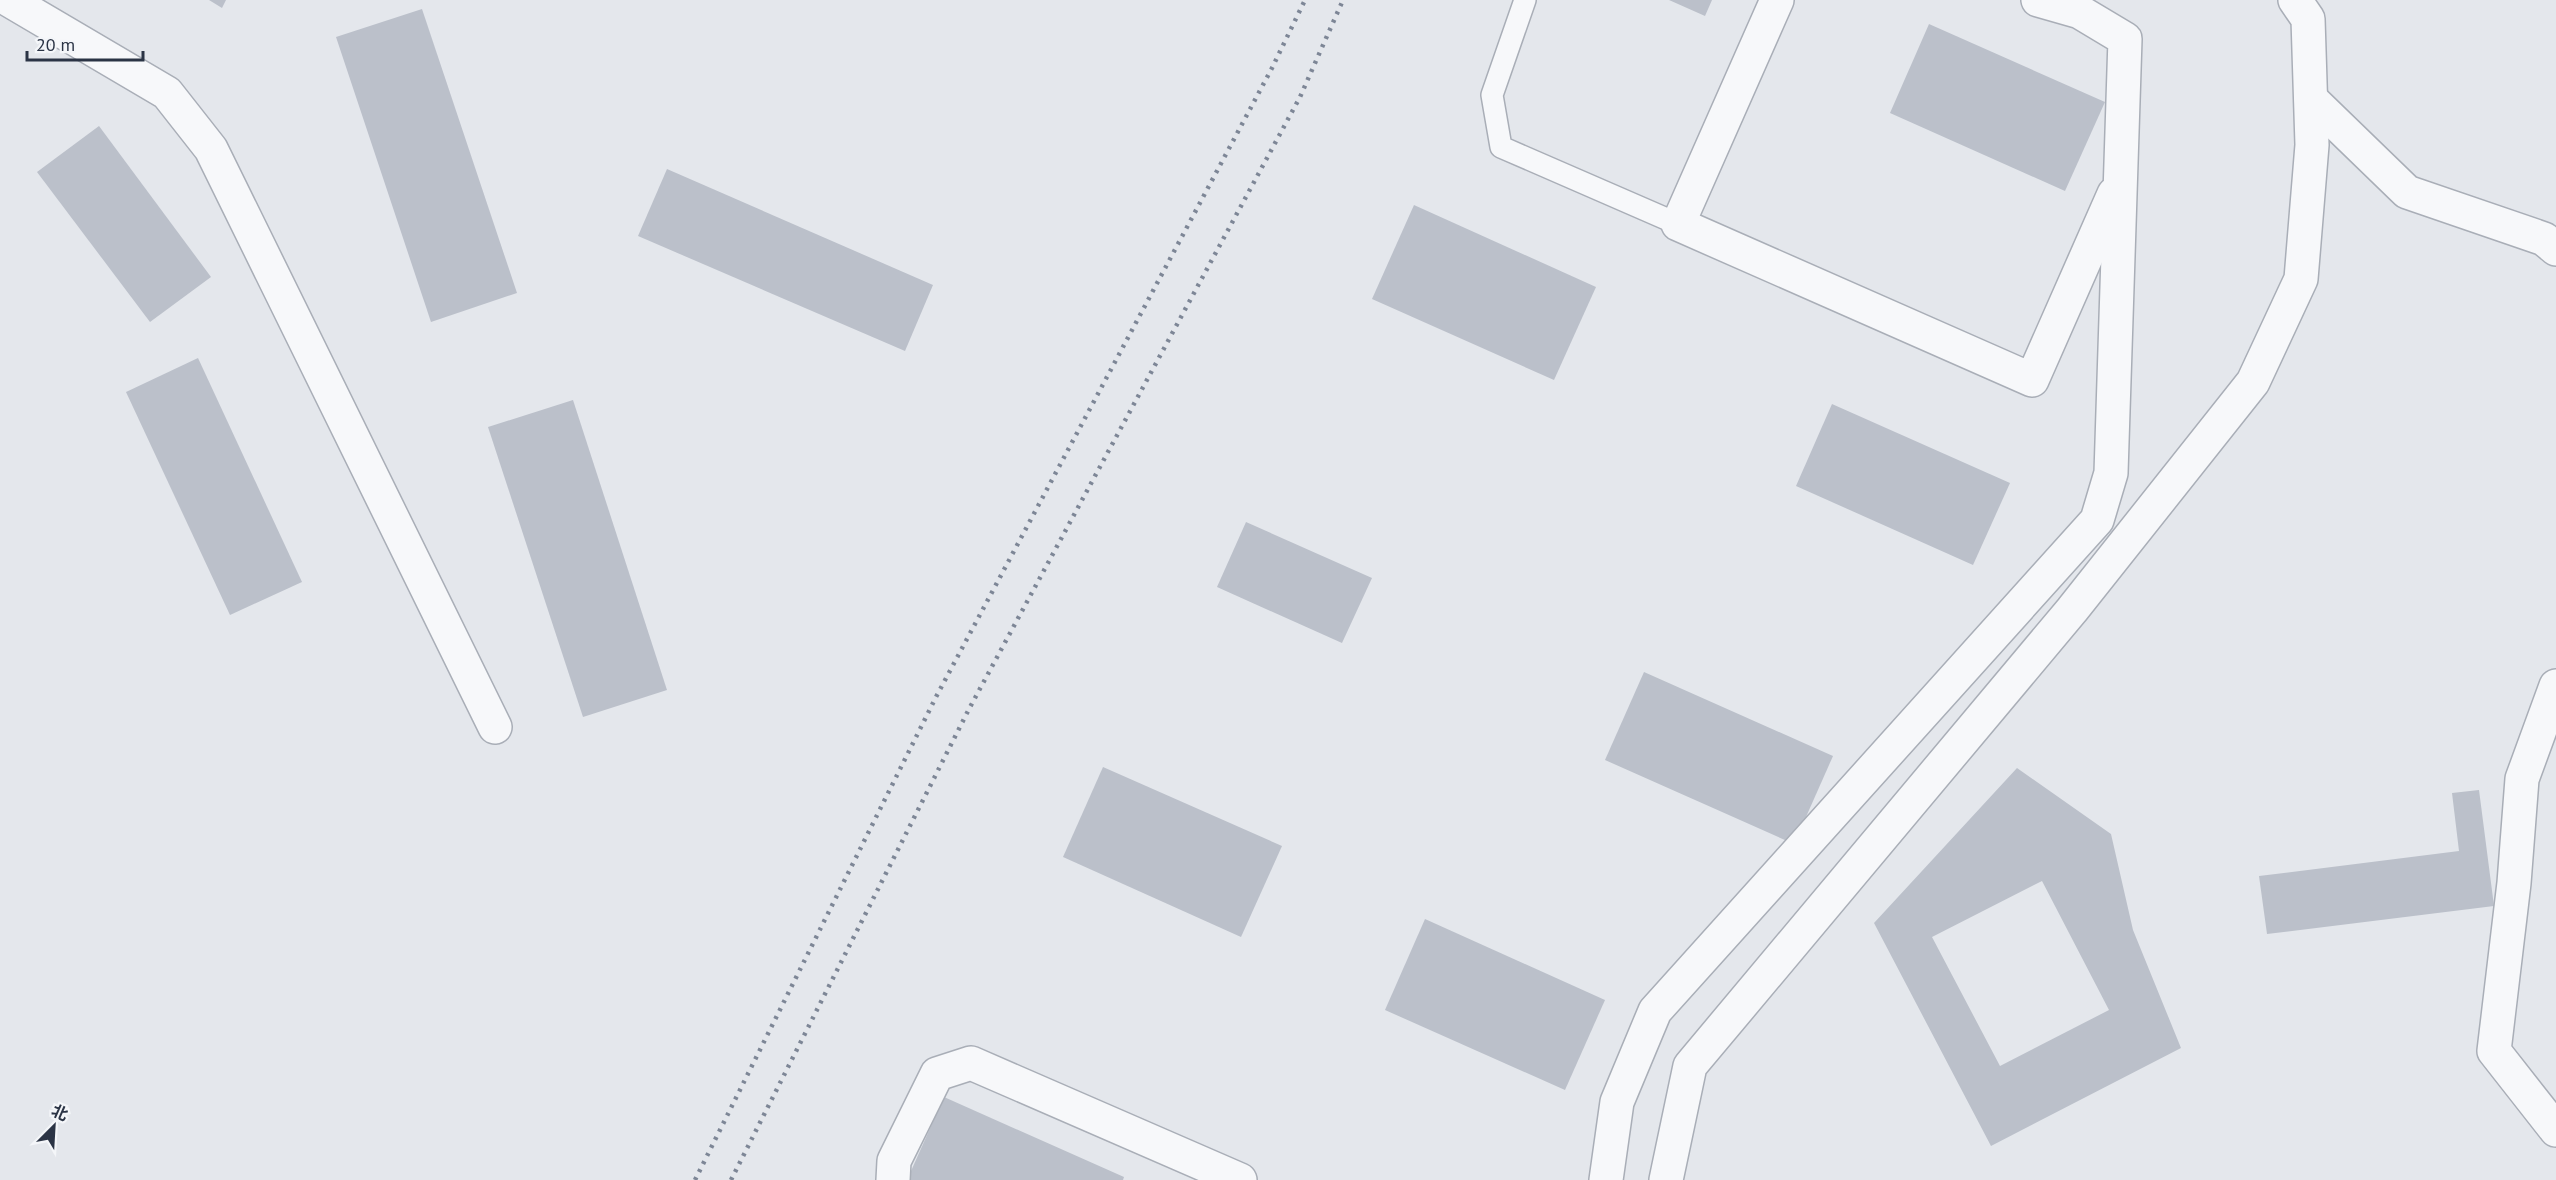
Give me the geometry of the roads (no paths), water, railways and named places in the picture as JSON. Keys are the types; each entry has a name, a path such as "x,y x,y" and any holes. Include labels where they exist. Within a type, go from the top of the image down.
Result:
{"street":[{"path":"9,0 167,93 211,149 495,727"},
{"path":"1776,0 1678,224 2032,380 2121,179"},
{"path":"1606,1180 1617,1102 1655,1011 1904,738 2097,520 2111,473 2125,39 2082,6 2038,0"},
{"path":"1666,1180 1690,1066 2072,610 2253,382 2301,279 2312,146 2311,99 2308,19 2295,0"},
{"path":"2311,99 2407,192 2544,239 2556,249"},
{"path":"2556,686 2522,779 2514,883 2494,1051 2556,1130"},
{"path":"893,1180 894,1161 937,1074 971,1064 1240,1180"}],"lane":[{"path":"1525,0 1492,95 1502,147 1678,224"}],"railway":[{"path":"695,1180 936,697 1272,68 1305,0"},
{"path":"731,1180 969,709 1300,97 1343,0"}]}
